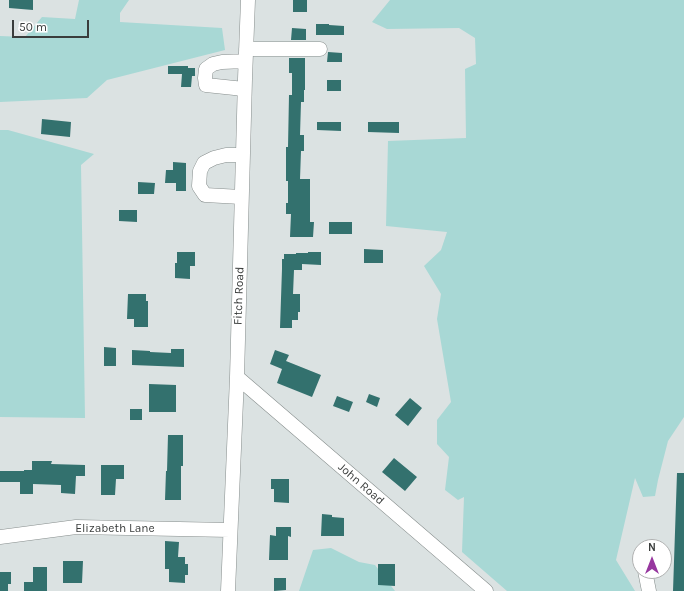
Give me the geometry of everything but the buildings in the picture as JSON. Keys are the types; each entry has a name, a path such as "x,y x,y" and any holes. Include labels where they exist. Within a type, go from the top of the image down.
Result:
{"street":[{"name":"Fitch Road","path":"228,591 237,377 244,88 248,0"},
{"path":"244,88 206,85 206,69 213,64 246,55 320,49"},
{"path":"242,196 205,195 199,186 200,171 204,163 214,158 226,155 243,155"},
{"name":"John Road","path":"237,377 486,591"},
{"name":"Elizabeth Lane","path":"0,537 76,527 230,530"},
{"path":"647,579 649,591"}],"shaded area":[{"path":"79,0 129,0 120,13 120,22 222,28 225,50 107,80 87,98 0,102 0,36 25,37 42,17 75,19"},
{"path":"390,0 684,0 684,417 668,441 655,496 643,497 635,478 616,560 635,591 507,591 462,552 464,497 458,500 445,490 449,457 437,444 437,420 451,402 437,319 441,294 424,266 441,250 447,232 386,226 388,141 466,138 465,69 476,64 475,38 459,28 387,29 372,22"},
{"path":"0,130 8,130 94,154 81,165 85,418 0,417"},
{"path":"331,548 359,562 375,565 395,591 299,591 313,550"}]}
